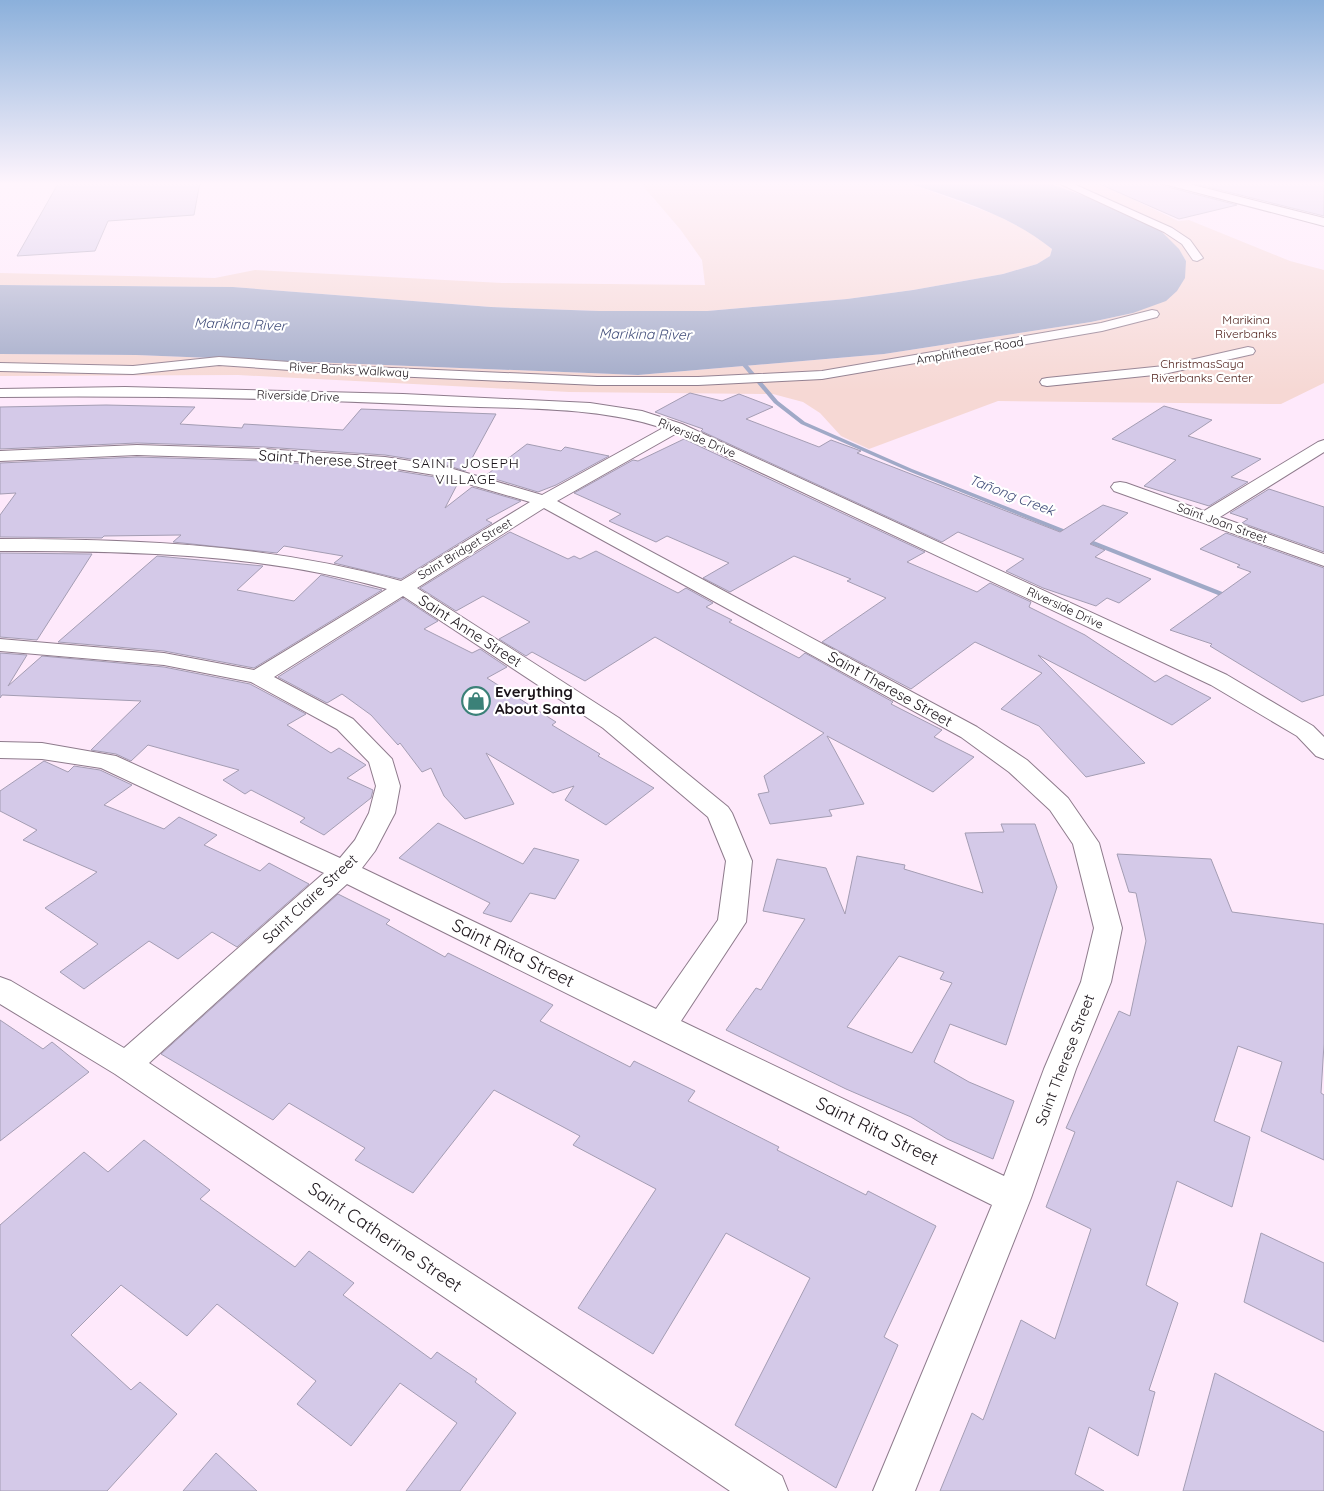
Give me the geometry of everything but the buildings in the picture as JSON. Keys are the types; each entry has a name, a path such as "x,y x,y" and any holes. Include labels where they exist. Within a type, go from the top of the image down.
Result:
{"street":[{"path":"1193,252 1197,258"},
{"name":"Amphitheater Road","path":"698,381 786,375 822,375 1102,327 1152,314"},
{"path":"1047,382 1164,370 1248,351"},
{"name":"River Banks Walkway","path":"0,367 133,370 219,361 347,370 587,381 698,381"},
{"name":"Riverside Drive","path":"0,393 125,391 403,399 570,407 642,416 676,426 1219,680 1305,731 1324,751"},
{"name":"Saint Bridget Street","path":"258,677 544,501 676,426"},
{"path":"1207,517 1324,446"},
{"name":"Saint Therese Street","path":"0,456 137,450 264,454 385,462 443,471 544,501 969,732 1018,766 1059,804 1086,843 1108,928 1096,982 1060,1069 1013,1198 894,1491"},
{"name":"Saint Joan Street","path":"1120,487 1324,560"},
{"name":"Saint Anne Street","path":"0,545 106,545 186,549 340,571 402,587 611,722 719,813 739,861 732,922 661,1026"},
{"name":"Saint Claire Street","path":"0,645 164,659 258,677 345,724 380,759 388,786 382,813 366,845 344,871 126,1066"},
{"name":"Saint Rita Street","path":"0,750 42,751 107,761 344,871 1013,1198"},
{"name":"Saint Catherine Street","path":"0,989 126,1066 767,1491"}],"green space":[{"path":"696,252 1051,252 1050,256 1037,264 1003,274 913,290 847,299 707,311 599,311 491,307 233,287 0,285 0,273 215,278 255,270 502,283 705,285 702,260"},
{"name":"Marikina Riverbanks","path":"1179,252 1267,252 1290,261 1324,270 1324,383 1281,404 998,401 869,449 841,436 820,413 803,402 773,394 569,392 238,375 0,376 0,354 136,355 638,375 884,354 1091,322 1133,313 1186,261"}],"water":[{"name":"Marikina River","path":"1051,252 1181,252 1186,261 1185,278 1177,291 1166,301 1133,313 1091,322 884,354 638,375 136,355 0,354 0,285 233,287 491,307 599,311 707,311 847,299 913,290 1003,274 1037,264 1050,256"}],"waterway":[{"name":"Tañong Creek","path":"737,356 776,402 803,423 910,470 1231,597"}],"place":[{"name":"Everything About Santa","path":"476,701"}],"district":[{"name":"SAINT JOSEPH VILLAGE","path":"466,472"}],"park label":[{"name":"ChristmasSaya Riverbanks Center","path":"1202,371"}]}
